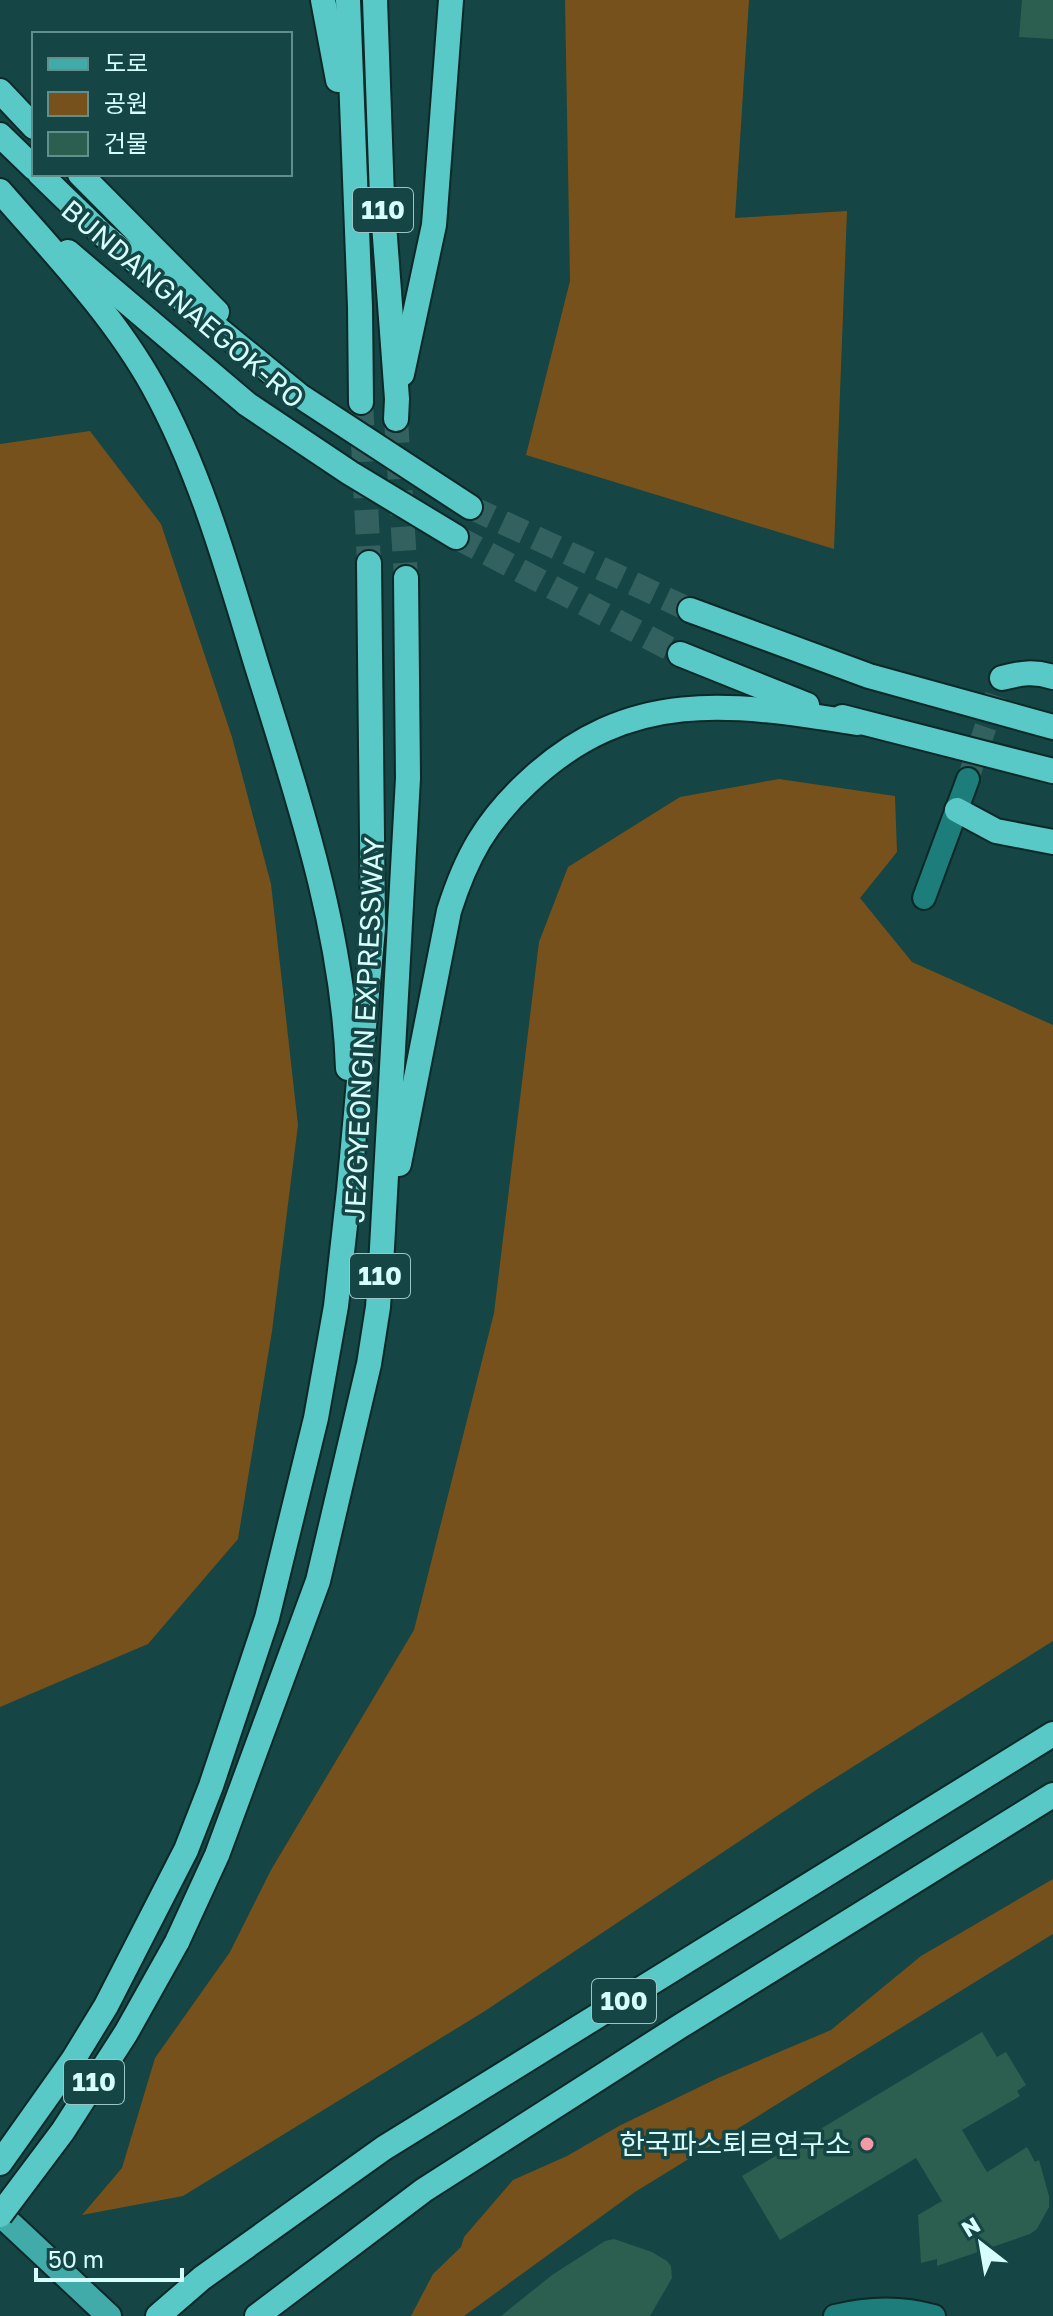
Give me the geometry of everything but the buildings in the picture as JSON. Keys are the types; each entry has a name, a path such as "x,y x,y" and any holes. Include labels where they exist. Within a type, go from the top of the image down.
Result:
{"highway":[{"path":"323,0 353,182"},
{"name":"110","path":"348,0 361,402"},
{"name":"110","path":"375,0 382,197 396,409 434,225 451,0"},
{"path":"0,91 32,125"},
{"path":"0,135 32,166"},
{"name":"BUNDANGNAEGOK-RO","path":"42,176 102,234 300,396 470,507"},
{"path":"82,176 300,396"},
{"path":"0,188 86,291 152,383 193,467 209,511 296,792 323,891 336,960 348,1056 349,1190"},
{"name":"BUNDANGNAEGOK-RO","path":"0,188 65,249 247,404 350,473 456,537"},
{"name":"JE2GYEONGIN EXPRESSWAY","path":"0,2163 73,2060 106,2006 186,1850 211,1786 267,1618 313,1431 328,1357 349,1190 373,928 369,563"},
{"name":"JE2GYEONGIN EXPRESSWAY","path":"0,2214 126,2033 177,1942 217,1855 318,1581 369,1364 378,1307 408,778 406,578"},
{"path":"690,610 869,676 1053,727"},
{"path":"680,654 857,723"},
{"path":"1002,678 1021,673 1053,677"},
{"path":"382,1248 449,911 472,849 492,819 546,765 600,730 631,718 704,707 739,707 857,723 1049,772"},
{"path":"957,810 996,831 1053,842"},
{"name":"100","path":"158,2316 202,2278 384,2148 1053,1734"},
{"name":"100","path":"257,2316 424,2190 682,2025 1053,1795"}],"main road":[{"path":"0,2214 109,2316"}],"street":[{"path":"924,898 968,779"},
{"path":"835,2316 899,2310 934,2316"}],"green space":[{"path":"565,0 749,0 735,218 847,211 834,549 526,455 570,281"},
{"path":"90,431 161,524 232,737 271,884 298,1125 272,1331 238,1539 148,1644 0,1707 0,444"},
{"path":"779,779 895,796 897,852 860,898 912,962 1053,1025 1053,1641 816,1790 485,2011 183,2196 82,2215 122,2168 155,2058 230,1952 271,1870 414,1630 494,1313 539,942 568,867 680,797"},
{"path":"1053,1879 1053,1934 635,2192 464,2316 411,2316 433,2274 461,2247 464,2237 513,2180 567,2156 619,2126 718,2078 831,2030 921,1956"}],"tunnel":[{"path":"361,402 369,563"},
{"path":"396,419 406,578"},
{"path":"470,507 690,610"},
{"path":"456,537 680,654"},
{"path":"968,779 1002,678"}],"place":[{"name":"한국파스퇴르연구소","path":"867,2144"}]}
